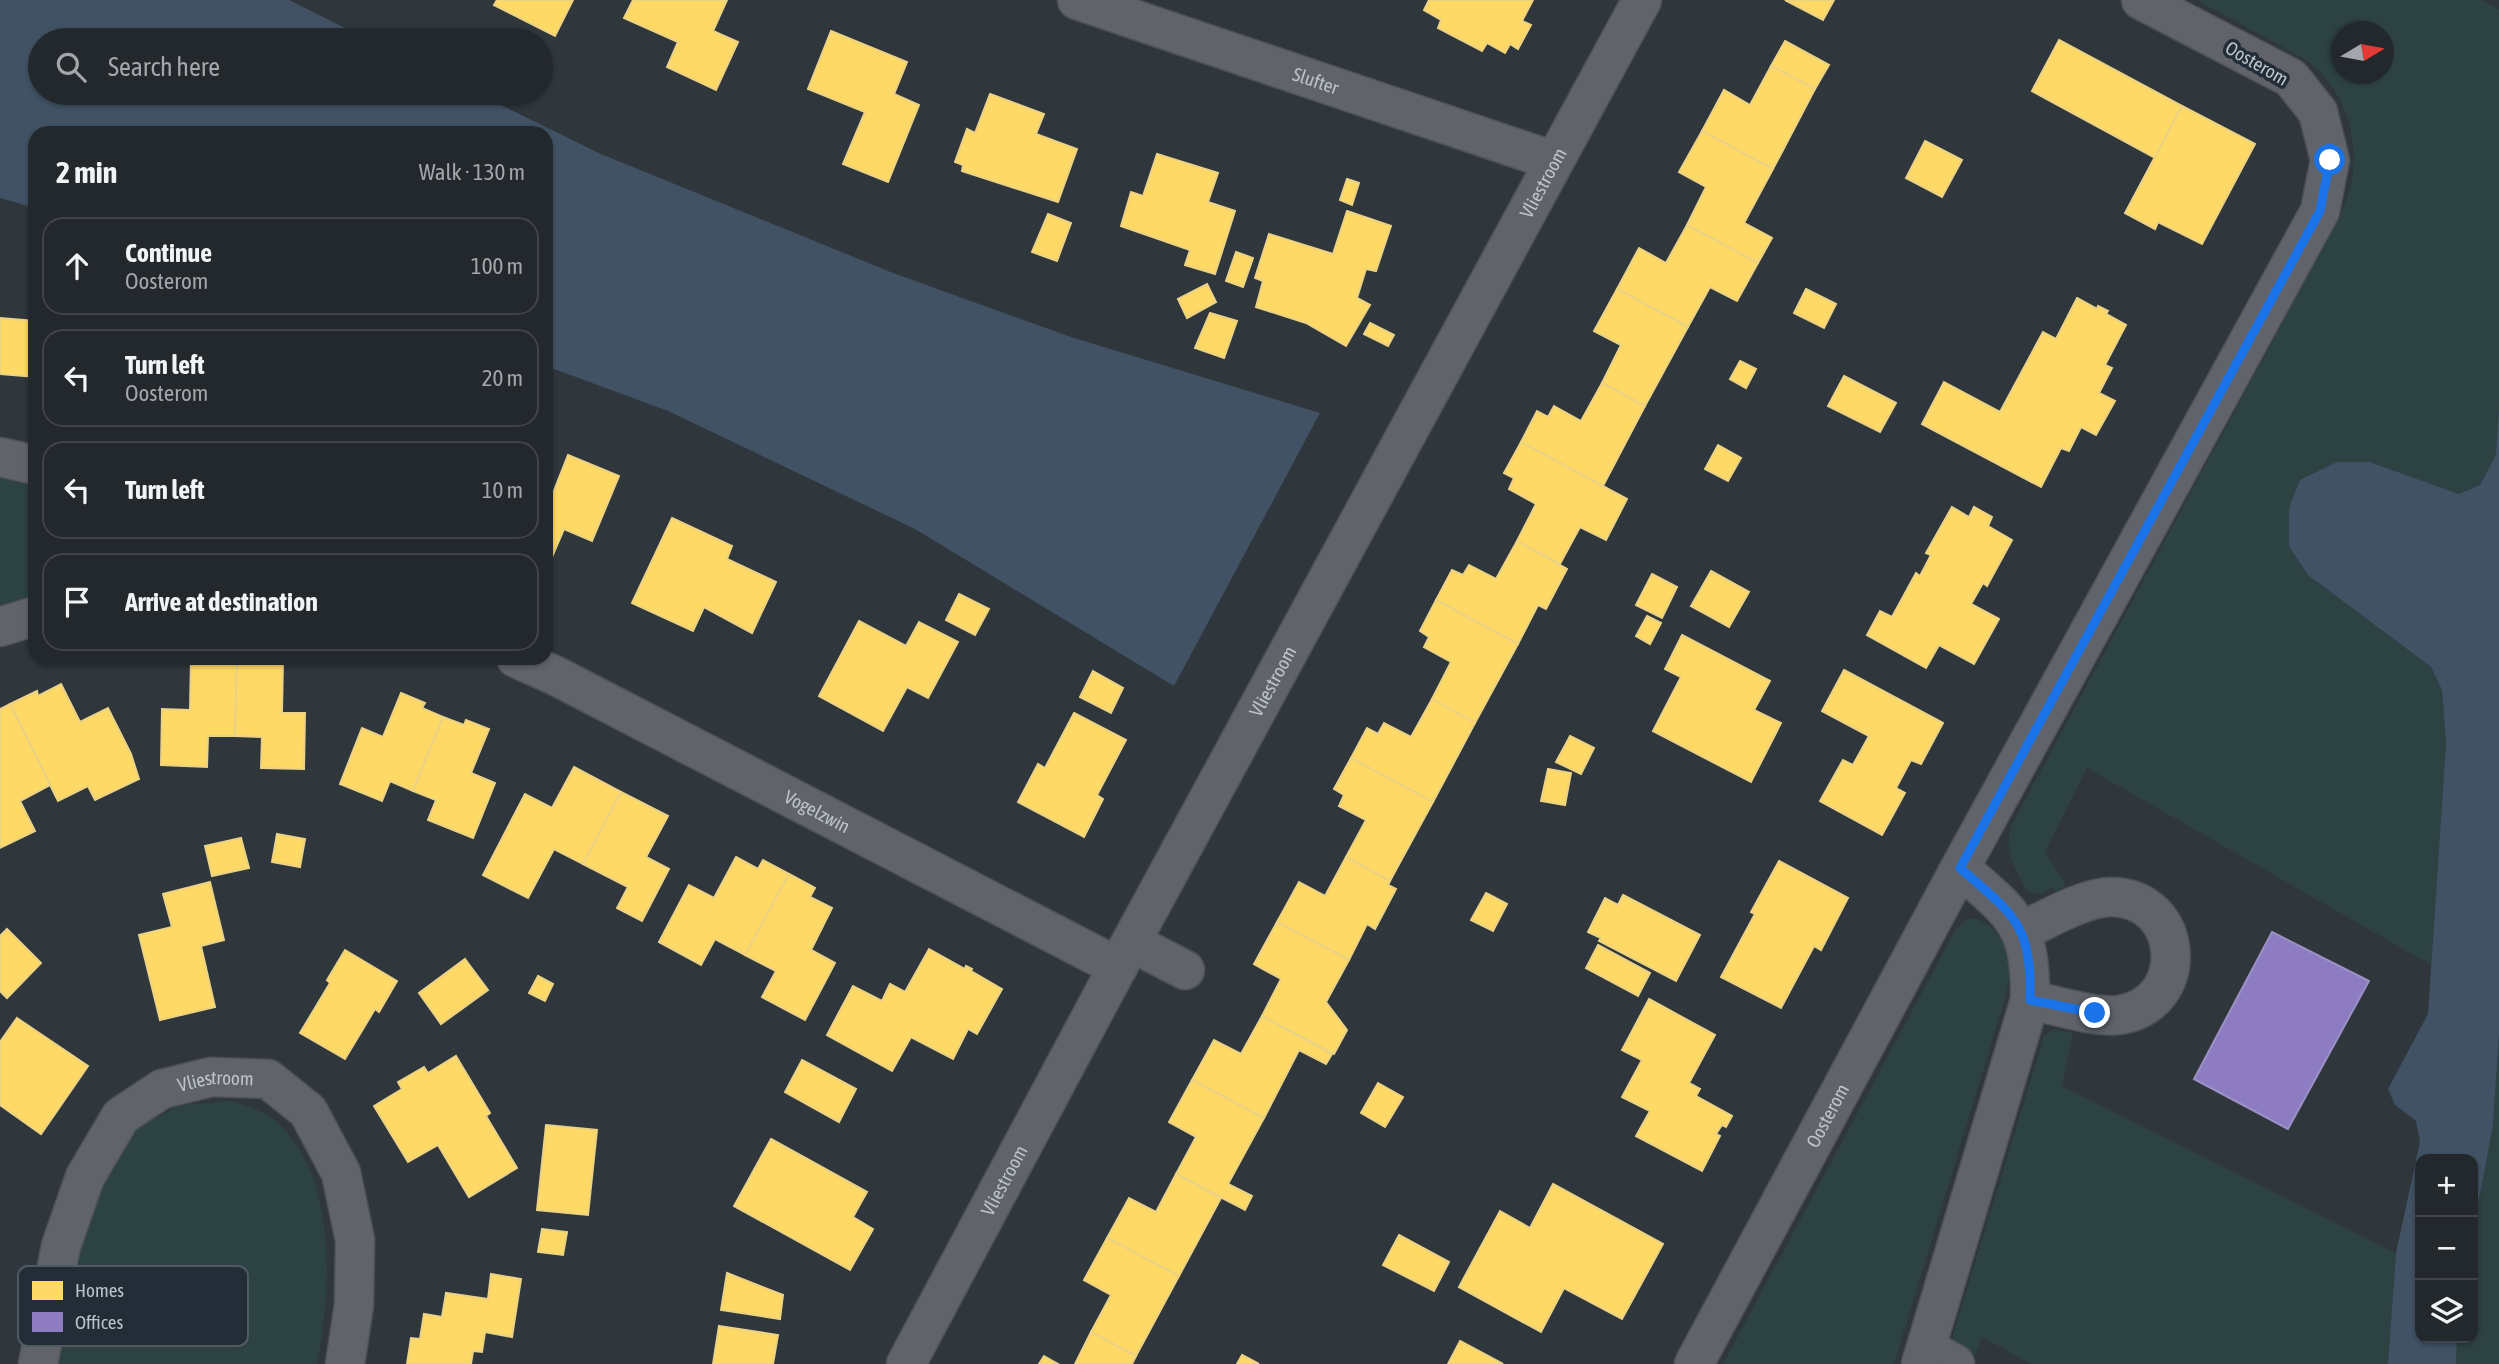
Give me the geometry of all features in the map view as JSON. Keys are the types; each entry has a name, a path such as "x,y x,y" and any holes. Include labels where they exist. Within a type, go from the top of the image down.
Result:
{"street":[{"name":"Slufter","path":"1077,0 1553,160"},
{"name":"Vliestroom","path":"906,1364 1553,160 1642,0"},
{"name":"Oosterom","path":"1695,1364 1960,868 2320,211 2330,160 2318,112 2291,78 2141,0"},
{"path":"0,457 28,463"},
{"path":"0,627 28,619"},
{"name":"Vogelzwin","path":"532,665 1125,954 1185,970"},
{"path":"1934,1359 2030,1000 2031,965 2022,930 2003,906 1960,868"},
{"path":"2022,930 2090,901 2109,897 2130,899 2148,908 2162,923 2170,943 2172,963 2166,983 2153,1000 2137,1011 2116,1015 2095,1013 2030,1000"},
{"name":"Vliestroom","path":"57,1266 85,1177 121,1116 162,1089 211,1077 268,1079 308,1111 341,1173 355,1240 354,1306 345,1364"},
{"name":"Vliestroom","path":"38,1364 42,1346"}],"green space":[{"path":"2197,0 2482,0 2499,9 2499,407 2496,455 2480,485 2459,494 2371,462 2381,630 2431,667 2442,690 2446,743 2431,965 2087,768 2045,852 2066,885 2056,892 2053,887 2041,894 2027,891 2015,868 2009,844 2011,826 2341,214 2352,183 2354,155 2350,125 2340,99 2325,76 2306,60"},
{"path":"0,478 28,485 28,603 0,609"},
{"path":"1968,919 1986,923 1999,936 2007,953 2010,978 1894,1364 1723,1364 1956,929"},
{"path":"2054,1029 2073,1033 2062,1086 2396,1253 2388,1364 2031,1364 1982,1337 1975,1355 1951,1342 2044,1036"},
{"path":"2499,1034 2499,1364 2456,1364 2457,1343 2478,1343 2478,1205 2493,1125"},
{"path":"232,1101 258,1110 272,1118 293,1141 309,1168 319,1199 327,1267 326,1301 317,1364 53,1364 57,1346 248,1346 248,1266 73,1266 102,1180 139,1126 181,1105"}],"water":[{"path":"0,0 289,0 345,28 28,28 28,105 501,105 544,126 28,126 28,206 0,198"},
{"path":"553,131 601,154 893,273 1071,337 1320,413 1174,686 915,529 668,411 553,369"},
{"path":"2499,407 2499,1034 2493,1125 2478,1205 2478,1154 2417,1154 2420,1141 2416,1121 2395,1105 2388,1089 2428,1014 2446,743 2442,690 2431,667 2308,575 2289,546 2289,508 2300,480 2337,462 2370,462 2459,494 2480,485 2496,455"},
{"path":"2415,1164 2415,1343 2457,1343 2456,1364 2388,1364 2396,1253"}],"building: Homes":[{"path":"497,0 573,0 555,36 553,28 539,28 494,5"},
{"path":"633,0 727,0 713,31 738,42 716,90 667,67 678,42 624,18"},
{"path":"1429,0 1533,0 1522,21 1531,25 1518,49 1510,44 1505,53 1487,43 1482,51 1438,28 1441,20 1424,10"},
{"path":"1785,0 1834,0 1823,20"},
{"path":"831,31 907,62 894,94 919,105 888,182 843,164 865,112 808,89"},
{"path":"2059,40 2182,106 2155,158 2032,91"},
{"path":"1785,41 1829,65 1815,89 1771,66"},
{"path":"1771,66 1815,89 1773,169 1702,131 1724,90 1750,105"},
{"path":"990,94 1044,114 1036,134 1077,149 1058,202 962,171 963,165 955,162 967,129 975,133"},
{"path":"2182,106 2255,144 2202,244 2158,222 2155,229 2125,213"},
{"path":"1702,131 1773,169 1744,223 1772,238 1758,263 1687,225 1706,187 1679,172"},
{"path":"1925,141 1962,160 1942,197 1906,178"},
{"path":"1157,154 1218,173 1208,202 1235,211 1215,274 1185,265 1190,250 1121,226 1131,192 1143,196"},
{"path":"1347,179 1359,183 1352,205 1340,200"},
{"path":"1347,211 1391,226 1376,271 1366,269 1357,298 1370,305 1346,346 1306,323 1256,307 1263,281 1255,278 1269,234 1333,254"},
{"path":"1048,214 1071,223 1057,261 1032,252"},
{"path":"1687,225 1758,263 1737,301 1710,287 1688,327 1617,289 1639,248 1666,263"},
{"path":"1236,252 1253,258 1243,287 1226,281"},
{"path":"1207,284 1216,302 1187,318 1178,299"},
{"path":"1617,289 1688,327 1645,406 1602,383 1621,345 1594,331"},
{"path":"1806,289 1836,304 1824,328 1794,313"},
{"path":"2077,298 2097,309 2098,306 2108,311 2106,314 2126,325 2105,365 2112,368 2099,393 2115,401 2096,435 2081,427 2069,451 2061,448 2041,487 1922,424 1944,382 2000,412 2043,332 2056,339"},
{"path":"1210,313 1237,321 1224,358 1195,348"},
{"path":"0,318 28,320 28,376 0,374"},
{"path":"1370,323 1394,335 1388,346 1364,334"},
{"path":"1740,361 1756,369 1746,388 1730,379"},
{"path":"1844,376 1896,403 1880,432 1828,406"},
{"path":"1602,383 1645,406 1603,486 1521,442 1537,411 1548,417 1554,406 1581,421"},
{"path":"1521,442 1627,499 1606,540 1580,527 1560,564 1517,541 1536,504 1509,489 1514,478 1504,473"},
{"path":"1718,445 1741,458 1728,481 1705,469"},
{"path":"568,455 619,476 592,541 564,529 553,555 553,493"},
{"path":"1952,507 1969,517 1974,507 1992,517 1988,526 2012,540 1987,586 1983,583 1971,604 1999,619 1974,664 1939,645 1926,668 1867,635 1880,611 1892,617 1916,573 1920,576 1931,555 1926,553"},
{"path":"672,518 732,546 727,559 776,582 752,633 704,607 693,631 632,603"},
{"path":"1517,541 1567,569 1546,609 1538,605 1518,644 1436,600 1452,570 1463,575 1469,565 1496,579"},
{"path":"1711,571 1749,592 1729,627 1691,606"},
{"path":"1652,574 1677,587 1662,618 1636,605"},
{"path":"959,594 989,609 975,635 946,620"},
{"path":"1436,600 1518,644 1475,723 1432,699 1451,662 1424,647 1429,637 1420,631"},
{"path":"1647,616 1661,623 1650,644 1636,636"},
{"path":"859,621 906,646 919,622 958,642 928,698 907,687 883,731 819,696"},
{"path":"1682,635 1770,681 1754,710 1781,723 1751,782 1653,731 1681,677 1665,669"},
{"path":"191,665 237,665 235,736 208,736 207,767 161,765 162,709 190,710"},
{"path":"237,665 283,665 282,713 305,713 304,769 261,768 262,737 235,736"},
{"path":"1844,670 1943,723 1921,764 1911,760 1896,788 1905,793 1882,835 1820,801 1843,760 1853,765 1869,736 1822,711"},
{"path":"1093,671 1123,688 1111,713 1080,697"},
{"path":"61,684 80,722 108,708 131,754 139,779 95,800 88,786 58,801 10,704 37,691 38,696"},
{"path":"401,693 425,703 422,708 443,717 413,791 390,781 382,801 340,784 362,728 383,737"},
{"path":"1432,699 1475,723 1433,802 1351,758 1367,728 1378,734 1384,723 1411,737"},
{"path":"10,704 50,785 20,801 35,831 0,848 0,709"},
{"path":"1074,713 1126,740 1097,795 1103,799 1084,837 1018,802 1038,764 1045,768"},
{"path":"443,717 464,725 466,720 489,729 471,773 495,783 473,838 428,820 436,800 413,791"},
{"path":"1570,736 1594,748 1581,774 1556,762"},
{"path":"1351,758 1433,802 1390,881 1346,857 1366,820 1339,806 1344,795 1334,789"},
{"path":"574,767 621,792 583,864 554,849 528,898 483,875 525,794 552,808"},
{"path":"1548,769 1571,773 1565,805 1541,801"},
{"path":"621,792 668,816 646,857 669,869 642,921 617,908 628,887 583,864"},
{"path":"277,834 305,839 300,867 272,862"},
{"path":"241,838 249,868 212,876 205,846"},
{"path":"736,857 758,869 763,860 789,874 745,955 715,939 701,965 659,942 689,885 714,898"},
{"path":"1346,857 1390,881 1388,885 1396,889 1375,929 1367,924 1349,960 1277,922 1299,882 1325,896"},
{"path":"1779,861 1848,898 1821,950 1814,946 1781,1008 1721,977 1755,914 1751,912"},
{"path":"789,874 815,888 810,897 832,908 811,950 835,963 805,1020 762,997 776,971 745,955"},
{"path":"210,882 224,940 201,946 215,1007 160,1020 139,935 172,927 163,894"},
{"path":"1486,893 1507,904 1493,931 1471,920"},
{"path":"1623,895 1700,935 1676,981 1599,941 1601,938 1588,932 1605,898 1618,905"},
{"path":"1277,922 1349,960 1326,1002 1347,1030 1334,1054 1262,1016 1281,979 1254,964"},
{"path":"7,929 41,963 7,998 0,991 0,936"},
{"path":"1598,945 1650,973 1638,996 1586,968"},
{"path":"929,949 965,969 966,966 972,969 971,971 1002,989 977,1034 968,1029 953,1059 911,1037 892,1071 827,1035 853,986 882,1001 890,984 905,992"},
{"path":"345,950 397,981 379,1012 375,1009 345,1059 300,1033 330,983 327,980"},
{"path":"465,959 488,990 441,1024 419,993"},
{"path":"538,976 553,984 545,1001 529,993"},
{"path":"1649,999 1715,1035 1689,1083 1700,1089 1696,1096 1732,1116 1726,1127 1722,1125 1716,1134 1720,1136 1702,1171 1636,1136 1650,1111 1622,1097 1642,1060 1622,1050"},
{"path":"1262,1016 1332,1054 1326,1064 1299,1050 1264,1118 1192,1080 1214,1040 1241,1054"},
{"path":"17,1018 88,1066 41,1134 0,1105 0,1042"},
{"path":"456,1056 490,1113 486,1116 517,1168 469,1197 438,1145 408,1162 374,1106 402,1089 398,1082 424,1067 428,1073"},
{"path":"802,1060 856,1089 839,1122 785,1092"},
{"path":"1192,1080 1264,1118 1228,1184 1252,1196 1245,1210 1176,1174 1196,1137 1169,1122"},
{"path":"1378,1083 1403,1097 1385,1127 1361,1113"},
{"path":"546,1125 597,1130 588,1215 537,1210"},
{"path":"771,1139 867,1192 853,1217 873,1229 850,1270 734,1206"},
{"path":"1176,1174 1221,1198 1179,1276 1107,1238 1129,1198 1156,1212"},
{"path":"1553,1184 1663,1244 1622,1319 1564,1288 1541,1332 1459,1287 1500,1211 1530,1228"},
{"path":"542,1229 567,1232 563,1255 538,1252"},
{"path":"1399,1235 1449,1262 1434,1291 1383,1265"},
{"path":"1107,1238 1179,1276 1136,1356 1091,1332 1111,1295 1084,1280"},
{"path":"727,1273 783,1295 780,1319 721,1310"},
{"path":"491,1274 521,1279 512,1337 485,1332 482,1352 473,1351 471,1364 407,1364 411,1338 420,1339 424,1314 442,1317 446,1293 488,1299"},
{"path":"719,1326 778,1335 773,1364 713,1364"},
{"path":"1091,1332 1136,1356 1132,1364 1075,1364"},
{"path":"1460,1341 1503,1364 1448,1364"},
{"path":"1242,1355 1259,1364 1237,1364"},
{"path":"1044,1356 1058,1364 1039,1364"}],"building: Offices":[{"path":"2272,932 2369,981 2288,1129 2194,1079"}],"route":[{"path":"2095,1013 2030,1000 2031,965 2022,930 2003,906 1960,868 2320,211 2330,160"}]}
